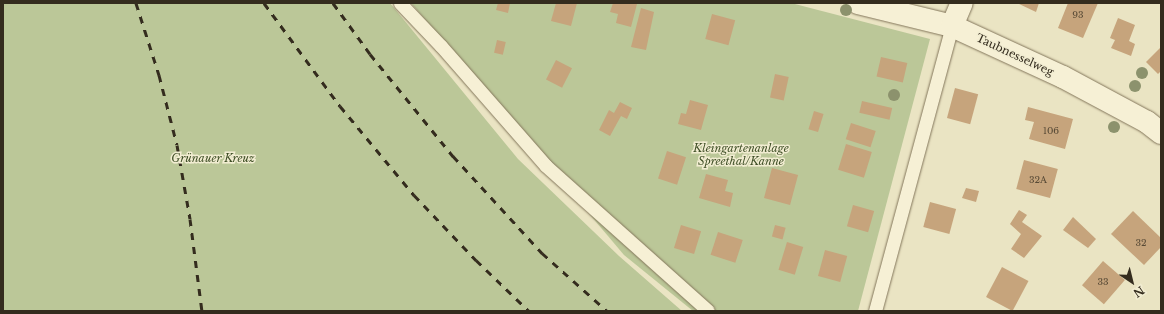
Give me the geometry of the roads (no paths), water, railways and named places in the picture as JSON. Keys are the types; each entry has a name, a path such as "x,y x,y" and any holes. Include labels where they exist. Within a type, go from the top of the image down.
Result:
{"street":[{"name":"Taubnesselweg","path":"858,3 952,26 1063,77 1147,122 1161,133"},
{"path":"952,26 962,3"}],"lane":[{"path":"400,3 442,46 546,166 708,311"},
{"path":"875,311 952,26"}],"railway":[{"path":"136,3 159,75 177,145 190,219 202,311"},
{"path":"264,3 340,106 414,195 476,260 529,311"},
{"path":"333,3 370,54 453,156 542,253 607,311"}],"park label":[{"name":"Kleingartenanlage Spreethal/Kanne","path":"741,155"},
{"name":"Grünauer Kreuz","path":"213,158"}]}
